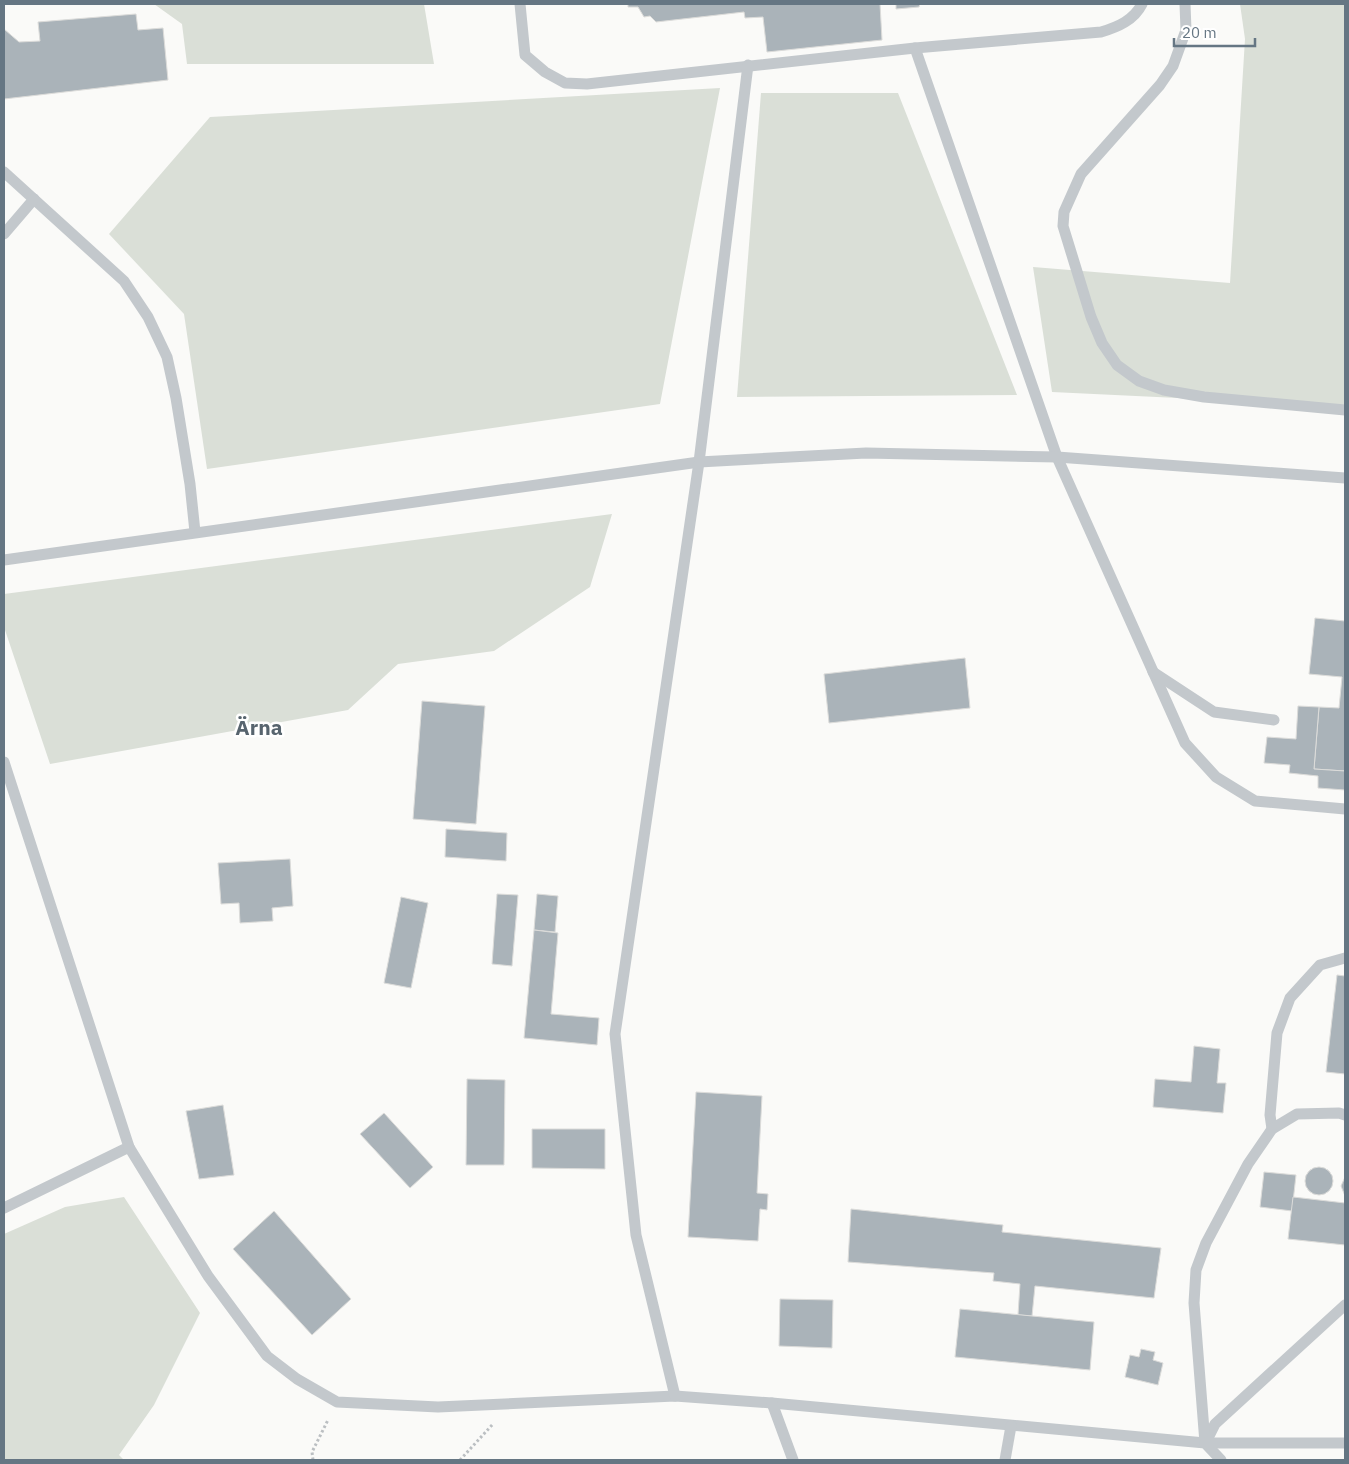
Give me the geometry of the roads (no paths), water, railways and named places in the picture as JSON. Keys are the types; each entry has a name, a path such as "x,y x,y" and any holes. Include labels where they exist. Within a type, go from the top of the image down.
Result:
{"lane":[{"path":"520,4 525,55 546,72 565,83 587,84 915,48 1102,32 1120,26 1138,12 1142,4"},
{"path":"1185,4 1186,30 1173,66 1160,84 1081,174 1064,212 1064,226 1091,317 1102,343 1117,365 1140,381 1156,387 1204,397 1345,410"},
{"path":"915,48 1057,458 1185,743 1216,777 1255,801 1345,809"},
{"path":"675,1396 636,1235 615,1034 699,462 748,65"},
{"path":"4,172 124,281 152,325 167,358 176,398 196,532"},
{"path":"4,234 34,199"},
{"path":"4,560 699,462 866,453 1057,458 1345,478"},
{"path":"1153,672 1214,712 1274,720"},
{"path":"4,762 129,1148 208,1276 267,1356 297,1379 337,1402 438,1407 675,1396 772,1403 1205,1443 1345,1443"},
{"path":"1272,1129 1270,1115 1277,1033 1290,998 1320,965 1345,958"},
{"path":"1221,1460 1205,1443 1194,1303 1196,1270 1206,1243 1248,1164 1272,1129 1297,1114 1339,1112 1345,1115"},
{"path":"4,1208 129,1148"},
{"path":"1205,1443 1215,1424 1345,1305"},
{"path":"772,1403 793,1460"},
{"path":"1005,1460 1011,1426"}],"district":[{"name":"Ärna","path":"259,727"}]}
